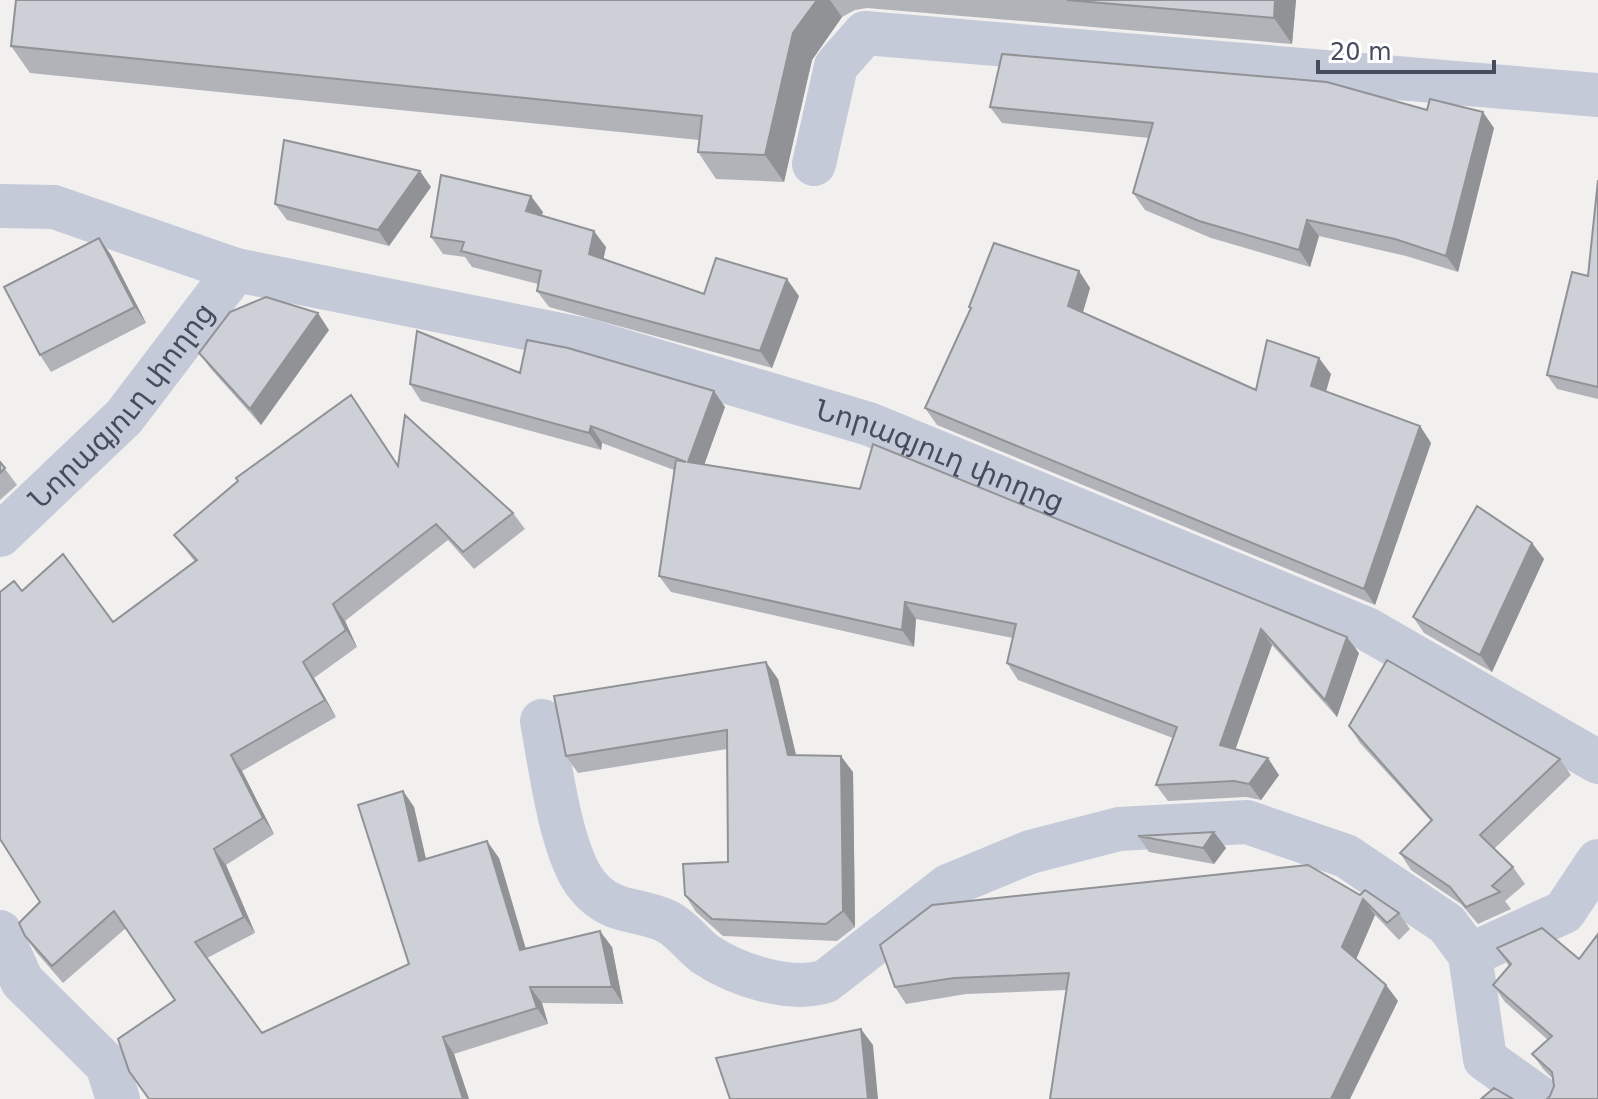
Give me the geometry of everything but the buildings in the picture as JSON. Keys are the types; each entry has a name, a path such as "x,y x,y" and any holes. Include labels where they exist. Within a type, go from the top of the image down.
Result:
{"street":[{"path":"814,164 836,66 865,33 1598,95"},
{"name":"Նորագյուղ փողոց","path":"0,206 54,207 236,270 586,340 869,424 1367,629 1598,762"},
{"name":"Նորագյուղ փողոց","path":"0,535 124,417 236,270"},
{"path":"542,721 564,829 577,869 587,885 613,908 659,918 673,925 715,959 789,986 809,987 826,981 948,886 1030,852 1119,829 1247,822 1346,856 1447,924 1470,955 1485,1059 1541,1099"},
{"path":"1470,955 1564,912 1598,861"},
{"path":"0,932 22,981 107,1065 118,1099"}]}
